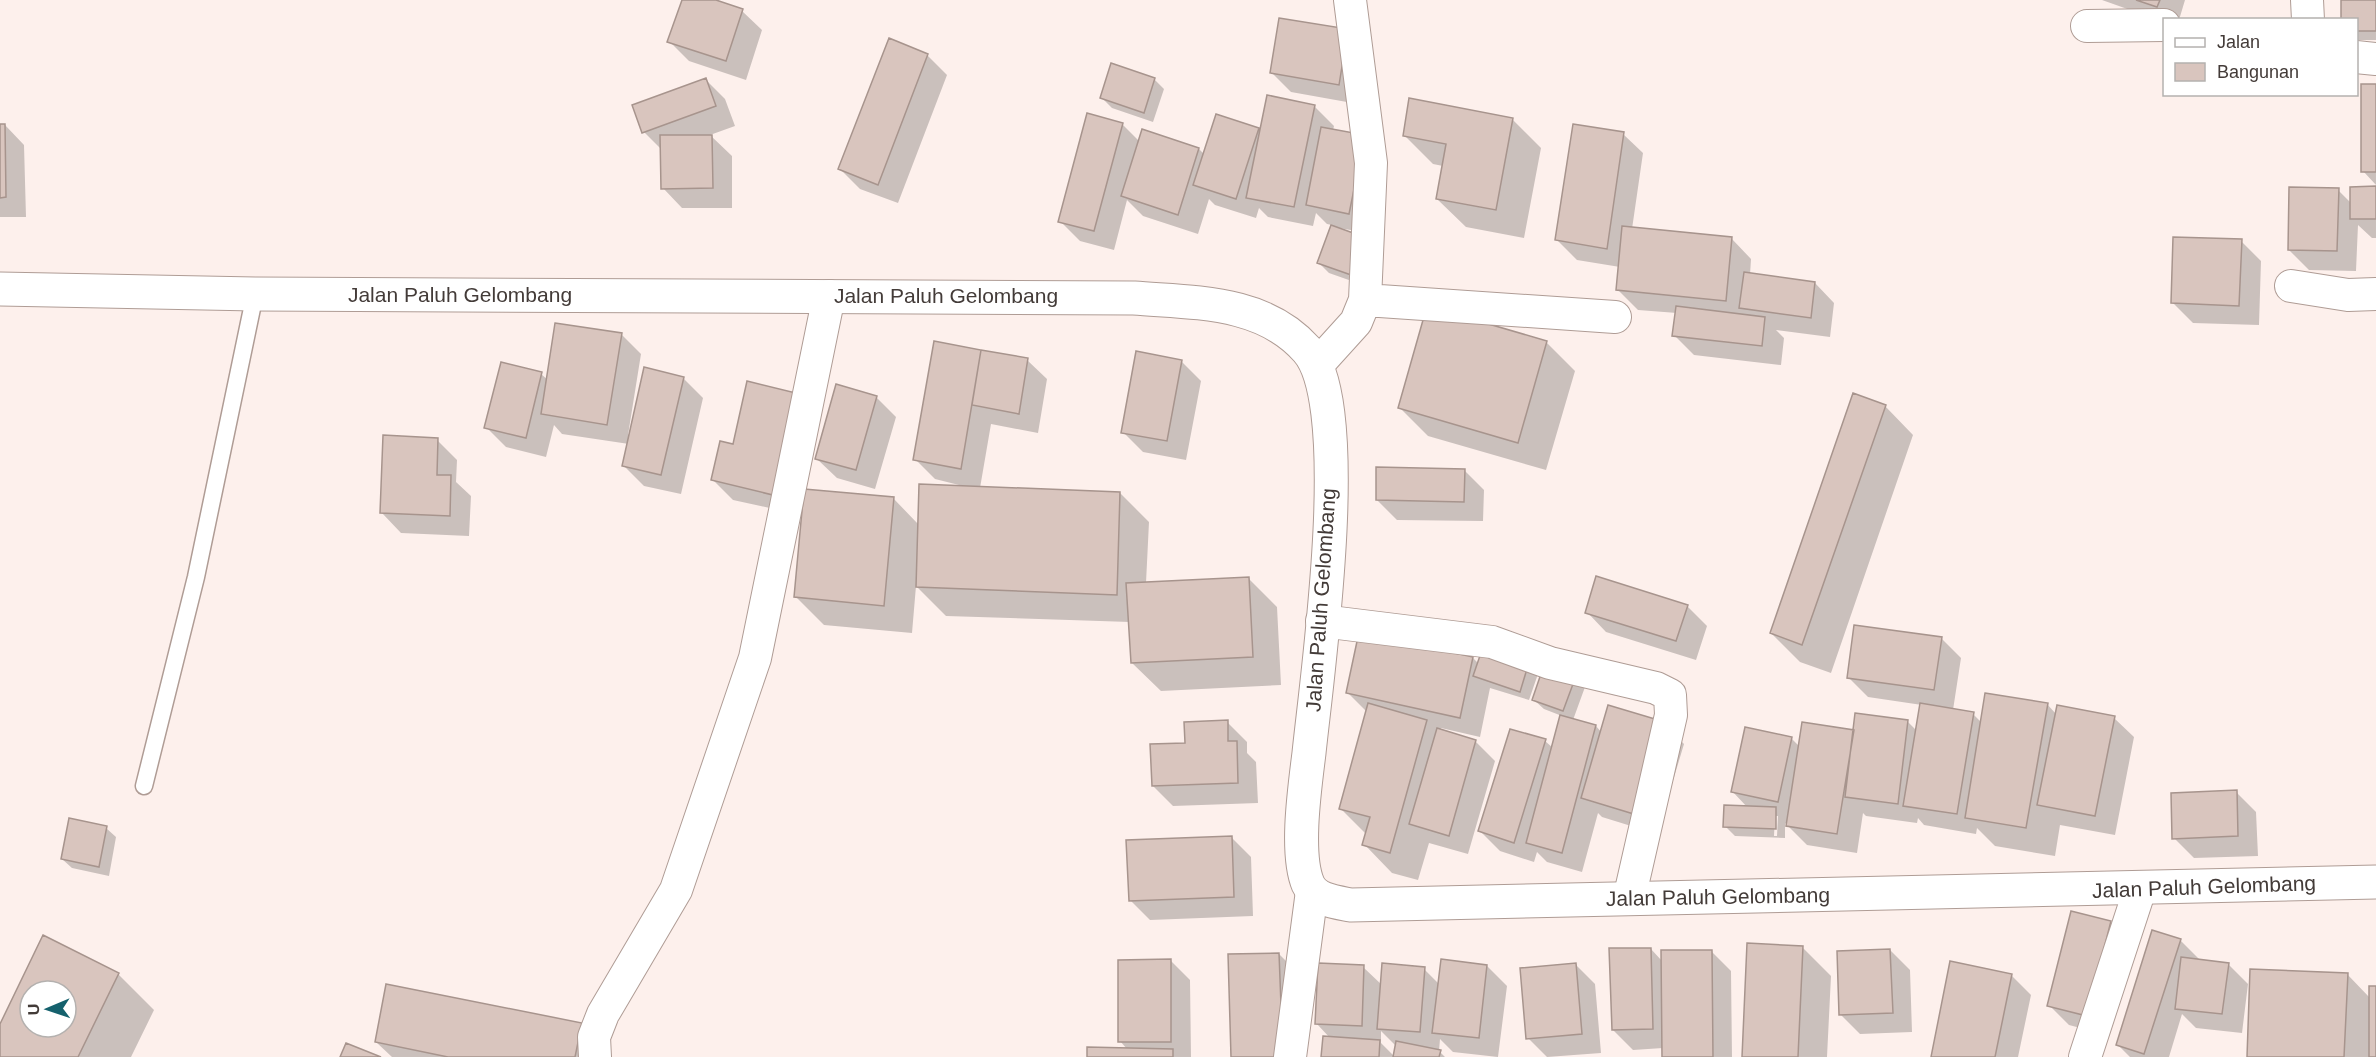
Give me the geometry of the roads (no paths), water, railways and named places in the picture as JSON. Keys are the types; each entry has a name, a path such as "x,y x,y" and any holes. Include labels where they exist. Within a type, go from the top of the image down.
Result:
{"street":[{"path":"1318,364 1356,322 1365,300 1371,163 1350,0"},
{"path":"2307,0 2308,18"},
{"path":"2087,26 2163,25"},
{"path":"2358,57 2376,58"},
{"path":"2291,286 2348,295 2376,294"},
{"name":"Jalan Paluh Gelombang","path":"0,289 255,294 1134,298 1232,306 1263,317 1306,348 1318,364 1329,421 1331,512 1302,818 1305,872 1312,891 1331,901 1351,905 2376,882"},
{"path":"595,1057 594,1037 603,1014 676,890 755,658 829,296"},
{"path":"1365,300 1615,317"},
{"path":"1322,621 1492,642 1550,663 1656,688 1670,695 1671,715 1629,899"},
{"path":"2085,1057 2140,889"},
{"path":"1290,1057 1312,891"}],"lane":[{"path":"144,786 196,578 255,294"}]}
